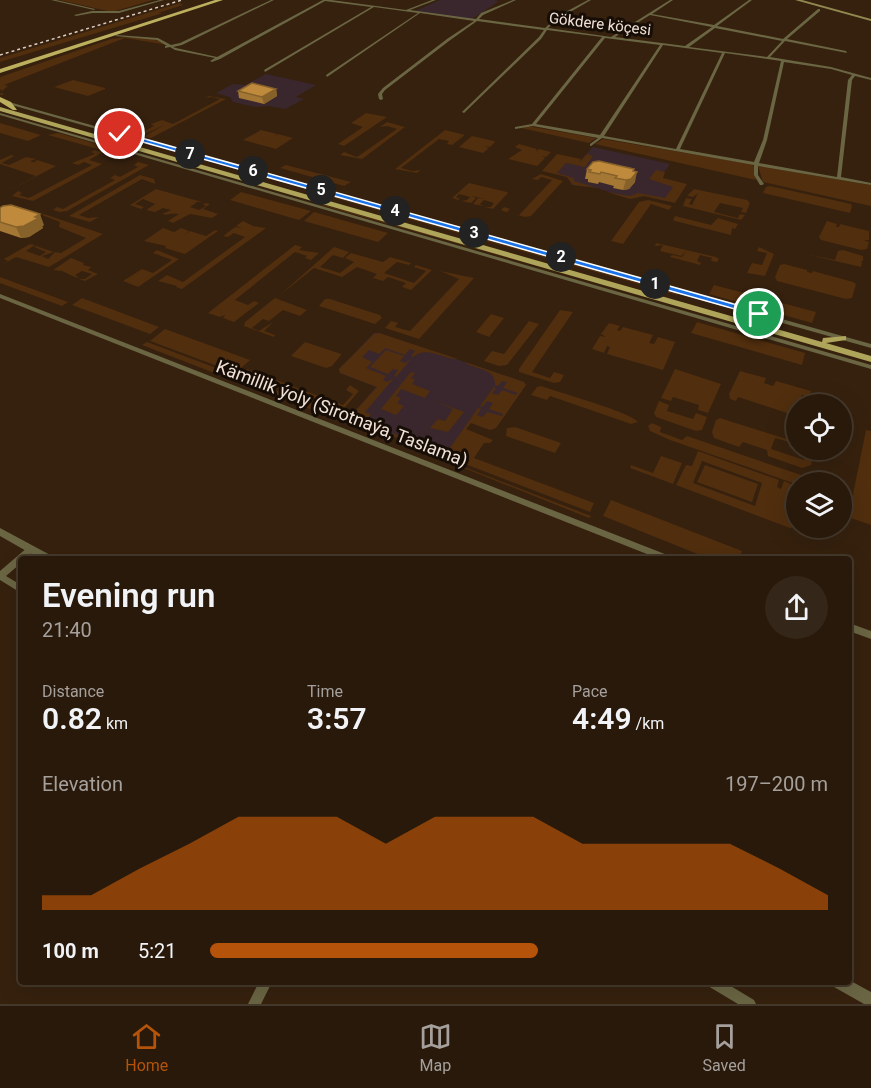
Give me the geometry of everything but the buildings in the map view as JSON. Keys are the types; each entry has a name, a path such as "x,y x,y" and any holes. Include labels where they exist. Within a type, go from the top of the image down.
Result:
{"highway":[{"path":"0,69 117,36 210,0"},
{"path":"0,69 220,0"},
{"path":"0,69 127,24 163,17"},
{"path":"0,99 12,106"}],"main road":[{"path":"797,0 871,20"},
{"path":"0,111 12,106 100,138 120,134"},
{"path":"0,111 827,343 871,353"},
{"path":"827,343 843,338"},
{"path":"827,343 839,357"},
{"path":"827,343 871,358"}],"street":[{"path":"52,0 109,13"},
{"path":"76,15 92,12 123,12 163,0"},
{"path":"171,46 273,0"},
{"path":"212,62 324,0"},
{"name":"Gökdere köçesi","path":"324,0 783,60 831,68 871,79"},
{"path":"341,2 347,0"},
{"path":"405,12 435,0"},
{"path":"381,99 380,94 384,89 489,10 515,0"},
{"path":"579,0 589,1"},
{"path":"611,38 672,0"},
{"path":"686,47 751,0"},
{"path":"464,112 540,38 546,29 566,12 589,1"},
{"path":"265,71 373,7"},
{"path":"768,58 819,10"},
{"path":"327,76 419,14"},
{"path":"650,14 846,52"},
{"path":"117,36 158,39 175,50 219,58"},
{"path":"532,125 604,37"},
{"path":"591,145 601,137 662,44"},
{"path":"678,150 724,52"},
{"path":"762,184 756,175 756,164 765,140 783,60"},
{"path":"839,178 850,80 854,74"},
{"path":"12,106 120,134 871,346"},
{"path":"516,128 532,125 871,184"},
{"path":"100,138 871,366"},
{"name":"Kämillik ýoly (Sirotnaýa, Taslama)","path":"0,296 662,556"},
{"path":"0,532 44,556"},
{"path":"23,556 31,549"},
{"path":"18,560 0,576 18,587"},
{"path":"852,628 871,635"},
{"path":"254,1004 264,985"},
{"path":"717,985 750,1004"},
{"path":"844,985 871,1000"}],"shaded area":[{"path":"59,0 153,0 112,12"},
{"path":"440,0 499,1 472,19 413,12"},
{"path":"180,3 183,5 158,13 163,13 0,62 0,58"},
{"path":"125,37 151,38 168,45 125,38 4,85 8,86 1,92 0,77 111,39"},
{"path":"266,74 316,85 296,97 304,99 285,109 269,106 255,107 233,102 230,97 216,93 233,84 245,85"},
{"path":"73,80 105,89 88,96 54,87"},
{"path":"209,96 226,99 151,138 143,137 164,125 141,136 132,134 140,130 144,131 154,126 151,124 162,120 173,124 220,99 205,98"},
{"path":"366,113 387,117 344,146 338,144 363,127 351,123"},
{"path":"387,122 405,127 362,159 340,155 344,152 357,157 397,129 387,126 380,127"},
{"path":"0,123 41,135 28,141 0,133"},
{"path":"528,126 596,138 589,143 521,128"},
{"path":"261,130 277,134 275,136 278,134 293,138 276,149 243,140"},
{"path":"445,130 465,135 452,145 447,144 449,141 439,139 401,168 412,171 421,170 417,173 395,169"},
{"path":"58,133 122,152 119,155 48,135"},
{"path":"472,136 495,142 490,147 484,146 489,148 483,153 459,147"},
{"path":"603,139 751,164 754,166 756,180 595,144"},
{"path":"519,144 537,149 536,152 539,149 551,152 546,157 542,156 545,158 537,166 508,159 522,150 515,147"},
{"path":"593,147 670,164 659,179 678,184 666,201 644,196 630,199 597,188 572,185 567,177 548,172 562,158 579,162"},
{"path":"95,150 103,152 89,160 102,164 33,201 12,196 18,191 22,193 19,195 29,198 92,165 84,162 78,165 72,163 95,154 91,152"},
{"path":"557,154 581,159 579,163 587,154 593,156 585,167 566,163 557,173 597,188 573,185 567,177 542,171"},
{"path":"14,156 2,163 9,165 26,157 36,159 30,161 36,163 34,162 37,160 56,166 3,194 36,176 0,164 0,160"},
{"path":"138,162 149,165 67,211 53,210 57,207 63,209 115,180 110,178 115,175 120,177 138,167 134,165"},
{"path":"286,165 351,182 344,186 280,168"},
{"path":"758,166 871,185 871,206 763,182"},
{"path":"656,170 665,172 663,178 687,184 675,203 644,196 630,199 607,192 630,196 638,193 665,198 673,187 649,179"},
{"path":"541,174 563,181 531,216 525,217 503,211 501,210 504,207 510,209 507,212 519,215 552,180 541,177 538,180 532,179"},
{"path":"140,175 154,179 155,184 142,179 79,215 88,218 99,217 90,222 69,216"},
{"path":"469,183 508,193 493,209 485,207 491,207 494,203 484,200 480,204 483,206 473,204 478,198 485,199 472,196 476,198 471,203 461,201 470,197 459,194 456,197 460,199 452,198"},
{"path":"766,187 851,204 850,213 763,193"},
{"path":"156,189 202,202 197,202 190,207 199,210 206,206 203,204 210,204 203,209 218,214 212,218 190,214 173,223 168,221 179,214 162,214 171,210 163,208 155,212 146,210 155,204 143,199 135,204 144,207 141,209 130,205"},
{"path":"694,189 747,200 750,203 746,213 741,212 743,208 720,203 714,212 738,218 740,214 745,215 741,220 683,206 686,198 692,199 689,204 692,205 698,193 693,197 687,196"},
{"path":"241,192 311,211 299,220 230,200"},
{"path":"329,195 678,293 677,295"},
{"path":"648,200 672,206 669,210 651,204 623,244 611,241 639,202"},
{"path":"318,203 672,304 317,204"},
{"path":"314,212 388,233 378,242 304,221"},
{"path":"42,215 103,234 49,267 16,257 0,266 8,261 4,259 30,244 35,245 26,251 40,256 46,252 34,247 54,252 42,256 48,259 55,252 61,253 86,238 59,227 60,222"},
{"path":"675,216 711,225 718,218 738,224 735,229 732,228 731,235 675,221 673,220"},
{"path":"243,221 253,226 266,228 182,289 158,281 167,275 183,282 245,237 234,233 228,237 223,236 235,227 242,228 236,226"},
{"path":"827,221 837,224 836,227 840,224 869,231 869,240 864,240 869,242 867,249 861,250 821,240 819,237"},
{"path":"163,228 174,232 181,228 189,231 184,235 190,231 206,236 215,230 218,231 185,254 165,248 166,246 144,241"},
{"path":"656,243 719,259 717,262 711,261 712,258 700,255 697,261 701,263 700,265 670,257 672,255 682,257 686,251 681,256 660,251 663,245 655,246"},
{"path":"295,245 302,247 299,250 319,253 311,260 295,252 235,300 248,305 254,301 259,303 234,322 223,318 225,315 220,317 208,313"},
{"path":"334,247 349,252 343,258 333,255 320,267 340,273 354,262 345,258 351,253 383,262 390,257 411,263 409,265 397,262 384,273 414,283 426,271 414,267 416,265 432,270 411,290 402,287 406,283 388,277 383,281 373,278 377,274 357,267 342,277 314,268 280,295"},
{"path":"759,247 774,254 765,276 747,273 752,263 762,265 767,253 757,251"},
{"path":"157,250 179,259 138,287 123,281 142,269 153,273 172,260 153,253"},
{"path":"843,250 863,256 863,261 860,261 862,262 861,267 805,254 835,260 838,251"},
{"path":"71,258 91,267 88,270 98,274 85,281 79,279 85,279 92,274 82,271 75,275 77,278 62,271 53,270"},
{"path":"780,265 807,270 807,272 812,273 813,271 853,282 856,284 852,298 846,299 777,281 775,277"},
{"path":"440,271 474,278 419,339 385,328 391,321 398,323 395,327 410,331 459,279"},
{"path":"0,277 68,302 62,306 0,283"},
{"path":"714,285 816,312 812,323 709,294"},
{"path":"82,298 159,327 150,334 72,305"},
{"path":"275,298 307,310 300,316 283,310 269,321 263,319 252,328 259,331 273,322 264,331 275,335 274,337 244,326 245,322"},
{"path":"325,299 380,315 382,318 375,324 319,306"},
{"path":"560,310 573,312 532,372 550,378 554,372 564,375 560,382 554,383 519,372 519,369"},
{"path":"491,314 504,318 489,337 476,332"},
{"path":"529,321 539,324 507,365 499,366 484,361 492,351 504,354"},
{"path":"697,322 805,353 802,365 691,333"},
{"path":"609,323 620,326 617,330 620,331 623,327 653,335 649,343 654,344 658,337 675,342 663,370 607,354 610,347 607,346 604,353 592,349 600,336 606,337 601,334"},
{"path":"165,329 250,360 236,373 150,341"},
{"path":"374,333 524,382 526,385 496,428 490,430 471,423 446,457 348,419 376,387 340,373 339,369"},
{"path":"379,333 458,359 424,352 413,357 411,356 415,351 410,349 405,355 385,348 379,354 369,350 362,357 372,362 366,368 386,376 383,380 387,382 394,378 365,412 371,414 365,422 385,430 383,432 348,419 377,387 340,373 339,369 374,334"},
{"path":"147,342 235,375 230,379 142,345"},
{"path":"305,342 341,355 332,366 326,368 291,356"},
{"path":"386,350 404,356 400,361 405,363 411,359 396,377 394,376 398,370 393,369 388,374 370,367"},
{"path":"465,362 524,382 526,385 496,428 490,430 471,423 466,429 493,440 490,443 484,443 474,458 594,503 590,512 390,435 392,433 445,455 478,408 481,409 477,415 483,417 487,412 502,416 503,414 489,409 493,403 487,401 482,407 480,406 494,387 496,388 492,393 498,395 502,390 516,395 518,393 503,388 507,382 502,381 498,386 495,385 492,375"},
{"path":"247,369 343,405 353,394 346,390 350,385 359,391 341,412 241,375"},
{"path":"675,369 721,384 708,413 698,410 699,405 673,397 671,401 661,398"},
{"path":"740,371 766,378 764,383 773,386 776,381 811,391 810,394 786,394 786,413 738,397 736,401 730,399 729,394"},
{"path":"411,372 415,373 411,378 415,380 412,384 430,391 425,398 401,389 396,396 401,398 397,403 404,406 396,415 381,409"},
{"path":"239,376 337,413 333,418 235,380"},
{"path":"541,386 622,413 638,422 631,424 550,396 547,400 531,395 537,387"},
{"path":"434,401 464,412 448,432 430,428 438,419 445,421 453,409"},
{"path":"659,401 669,405 667,411 693,419 696,413 707,417 702,430 696,431 656,417 654,413"},
{"path":"720,418 786,439 786,441 775,438 771,449 786,454 786,460 812,460 811,465 802,468 768,456 767,450 743,442 739,447 714,438 712,432 716,420"},
{"path":"652,423 661,427 660,432 682,440 687,436 792,472 786,472 786,481 670,440 650,431 648,426"},
{"path":"515,427 561,443 555,453 506,436 507,428"},
{"path":"866,430 871,431 871,525 852,518 852,499"},
{"path":"389,438 591,516 589,518"},
{"path":"698,451 779,480 777,487 781,489 784,481 786,482 786,526 676,485 686,465 692,466","holes":["702,461 762,483 755,506 693,483"]},
{"path":"661,456 682,463 673,484 630,468 631,465 653,473"},
{"path":"705,465 758,484 752,502 697,482"},
{"path":"611,500 742,551 740,556 703,556 603,516"}],"railway":[{"path":"0,55 182,0"}],"route":[{"path":"120,134 759,314"}]}
